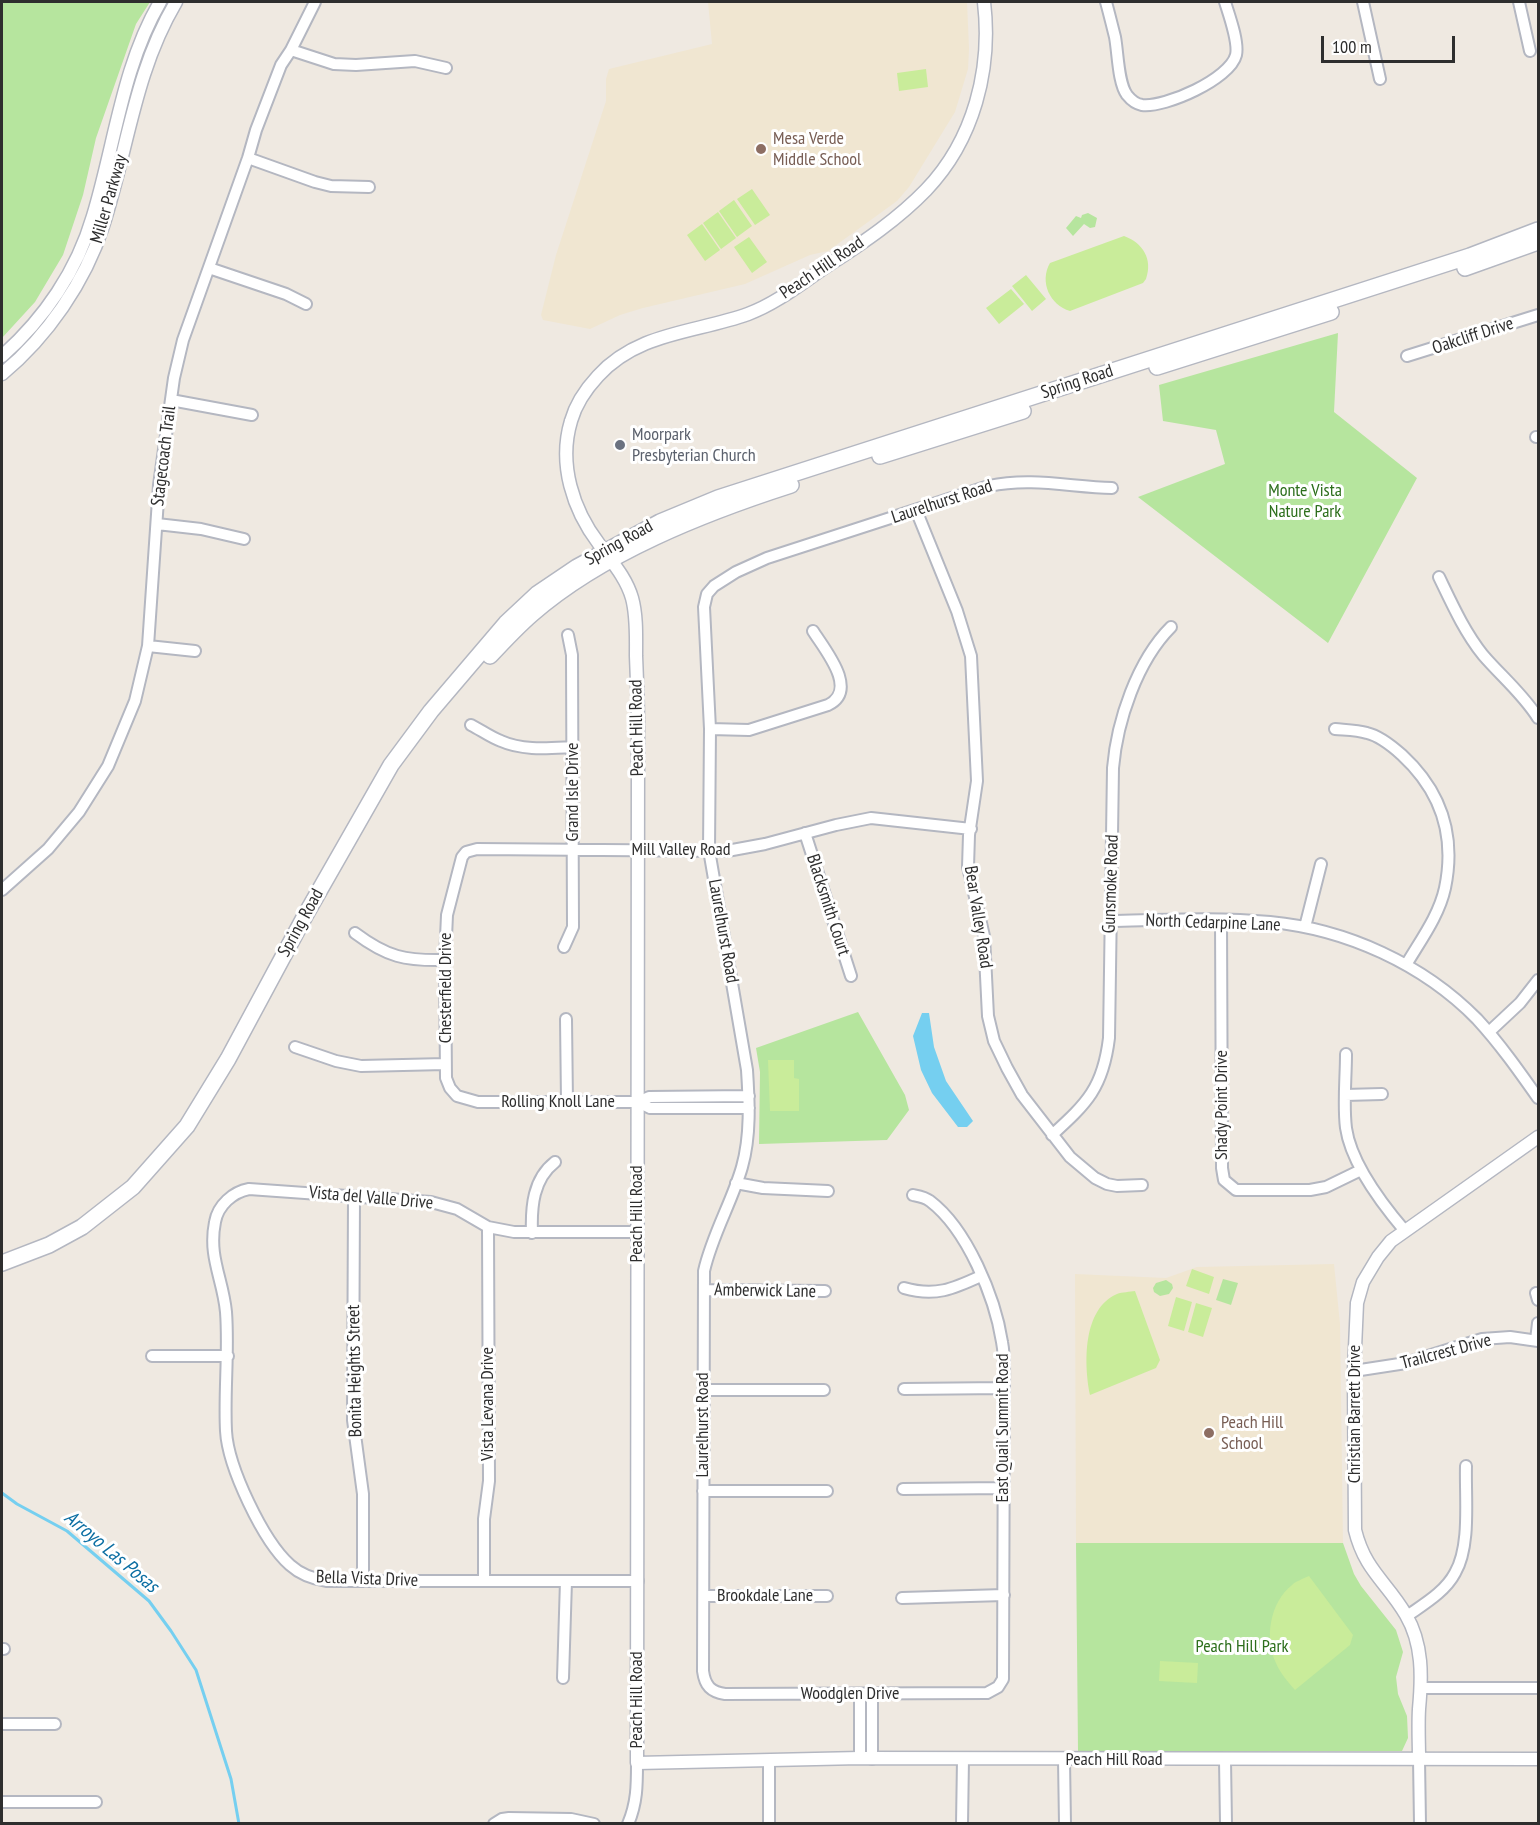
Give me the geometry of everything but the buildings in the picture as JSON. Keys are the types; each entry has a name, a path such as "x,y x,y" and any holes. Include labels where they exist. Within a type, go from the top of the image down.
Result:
{"main road":[{"name":"Spring Road","path":"2,1270 46,1255 84,1234 125,1205 176,1155 224,1080 326,891 408,751 455,692 532,614 608,556 672,516 738,491 1470,256 1539,230"},
{"name":"Spring Road","path":"2,1263 50,1245 82,1227 133,1187 187,1126 212,1088 391,765 412,735 518,611 555,580 741,502 1491,260 1539,242"}],"street":[{"name":"Miller Parkway","path":"2,356 26,334 41,316 73,266 93,216 131,68 160,2"},
{"name":"Miller Parkway","path":"2,374 56,317 87,267 104,226 142,75 158,36 176,2"},
{"name":"Stagecoach Trail","path":"2,890 48,849 79,812 97,786 128,721 148,646 161,459 174,378 183,340 281,65 315,2"},
{"name":"Peach Hill Road","path":"984,2 985,62 976,107 950,159 926,190 899,215 782,296 748,314 651,340 627,351 606,367 580,397 570,423 567,452 569,481 582,519 627,584 634,612 638,728 637,1763 866,1758 1539,1759"},
{"path":"1106,2 1114,34 1122,86 1135,103 1143,105 1164,102 1191,93 1230,68 1237,54 1226,2"},
{"path":"1363,2 1380,79"},
{"path":"1519,2 1530,51"},
{"path":"291,50 334,64 356,65 415,61 446,68"},
{"path":"248,158 315,182 337,186 369,187"},
{"path":"209,268 286,294 306,304"},
{"name":"Oakcliff Drive","path":"1407,356 1539,315"},
{"path":"171,400 252,414"},
{"name":"Laurelhurst Road","path":"708,1688 703,1671 704,1271 708,1253 736,1183 746,1150 749,1096 747,1070 709,850 711,729 704,607 707,594 714,586 736,572 767,558 955,496 1005,482 1055,482 1085,487 1112,488"},
{"name":"Bear Valley Road","path":"916,510 957,611 971,657 977,781 968,858 969,877 984,936 988,1016 991,1029 1006,1068 1022,1095 1070,1157 1095,1178 1117,1186 1142,1185"},
{"path":"157,524 201,529 244,539"},
{"path":"1439,577 1455,613 1473,642 1539,718"},
{"name":"Gunsmoke Road","path":"1052,1135 1083,1106 1091,1096 1103,1072 1109,1038 1113,768 1116,737 1142,669 1156,642 1171,627"},
{"path":"711,729 749,730 828,705 838,699 839,677 832,659 813,631"},
{"name":"Grand Isle Drive","path":"564,947 573,927 572,655 568,635"},
{"path":"148,646 195,651"},
{"path":"471,725 511,745 573,747"},
{"path":"1335,729 1368,733 1391,746 1411,763 1429,786 1444,818 1449,858 1445,888 1430,924 1406,966"},
{"name":"Mill Valley Road","path":"462,857 466,852 477,849 737,850 871,818 971,829"},
{"name":"Blacksmith Court","path":"805,833 851,976"},
{"name":"Chesterfield Drive","path":"462,857 447,915 444,960 445,1064 446,1078 450,1088 463,1099 478,1102"},
{"path":"1305,927 1321,864"},
{"name":"Shady Point Drive","path":"1221,920 1222,1168 1224,1180 1236,1190 1290,1191 1326,1186 1361,1170"},
{"name":"North Cedarpine Lane","path":"1110,921 1272,922 1305,927 1352,940 1406,966 1463,1006 1489,1032 1539,1098"},
{"path":"355,933 378,949 396,957 409,960 444,960"},
{"path":"1489,1032 1539,980"},
{"path":"566,1019 567,1102"},
{"path":"296,1047 336,1061 360,1066 445,1064"},
{"path":"1346,1054 1346,1127 1350,1144 1361,1170 1405,1231"},
{"path":"1345,1095 1382,1094"},
{"name":"Rolling Knoll Lane","path":"478,1102 638,1102 650,1097 749,1096"},
{"name":"Rolling Knoll Lane","path":"638,1102 650,1108 749,1108"},
{"name":"Christian Barrett Drive","path":"1419,1759 1419,1710 1422,1688 1418,1648 1407,1616 1369,1565 1359,1545 1355,1530 1354,1371 1357,1303 1363,1282 1378,1257 1392,1241 1539,1137"},
{"path":"532,1233 531,1218 537,1187 541,1176 555,1162"},
{"path":"736,1183 763,1188 828,1191"},
{"name":"Vista del Valle Drive","path":"213,1250 217,1216 228,1199 242,1190 255,1189 431,1202 465,1213 488,1227 514,1232 637,1232"},
{"name":"East Quail Summit Road","path":"913,1195 928,1199 947,1217 969,1249 1000,1330 1004,1355 1005,1665 1002,1683 994,1691"},
{"name":"Bonita Heights Street","path":"354,1197 353,1419 363,1494 363,1581"},
{"name":"Vista Levana Drive","path":"484,1580 484,1519 489,1481 488,1227"},
{"name":"Bella Vista Drive","path":"213,1250 215,1268 226,1310 228,1356 226,1431 229,1451 255,1514 270,1540 290,1565 309,1578 327,1581 638,1581"},
{"path":"904,1288 918,1292 945,1291 981,1276"},
{"name":"Amberwick Lane","path":"704,1290 825,1291"},
{"path":"1537,1340 1539,1323"},
{"name":"Trailcrest Drive","path":"1354,1371 1406,1363 1482,1339 1510,1337 1537,1340"},
{"path":"153,1356 228,1356"},
{"path":"904,1389 1004,1388"},
{"path":"704,1390 824,1390"},
{"path":"1407,1616 1432,1598 1456,1572 1463,1554 1466,1466"},
{"path":"903,1489 1004,1488"},
{"path":"703,1491 827,1491"},
{"path":"563,1678 566,1581"},
{"path":"902,1598 1004,1595"},
{"name":"Brookdale Lane","path":"704,1596 827,1596"},
{"name":"Woodglen Drive","path":"708,1688 725,1694 961,1694 994,1691"},
{"path":"1422,1688 1539,1688"},
{"path":"860,1694 866,1758"},
{"path":"866,1758 872,1694"},
{"path":"2,1724 55,1724"},
{"path":"962,1824 963,1759"},
{"path":"1419,1759 1419,1824"},
{"path":"1064,1760 1065,1824"},
{"path":"1225,1760 1226,1824"},
{"path":"769,1761 769,1824"},
{"path":"628,1824 638,1789 637,1763"},
{"path":"2,1802 96,1802"},
{"path":"495,1823 509,1818 571,1819 594,1824"}],"shaded area":[{"name":"Mesa Verde Middle School","path":"708,2 967,2 968,69 955,112 909,187 897,201 828,251 810,255 745,284 643,308 620,315 590,329 543,320 541,315 556,255 606,101 606,79 609,69 712,44"},
{"name":"Peach Hill School","path":"1334,1264 1340,1324 1343,1543 1076,1543 1075,1274 1166,1278 1197,1267"}],"green space":[{"path":"2,2 150,2 136,24 96,138 83,195 63,255 35,302 2,338"},
{"path":"926,69 928,87 899,91 897,73"},
{"path":"752,189 770,215 755,225 737,199"},
{"path":"734,200 752,226 737,237 719,211"},
{"path":"718,212 736,238 721,249 703,223"},
{"path":"1088,213 1097,218 1095,227 1090,228 1084,224 1073,236 1066,228 1076,216 1081,218 1082,215"},
{"path":"702,224 720,250 705,261 687,235"},
{"path":"1124,236 1141,247 1145,253 1148,272 1143,283 1070,311 1057,304 1046,285 1050,263"},
{"path":"749,237 767,262 752,273 734,247"},
{"path":"1026,275 1046,299 1032,311 1012,286"},
{"path":"1011,289 1024,304 999,324 986,308"},
{"name":"Monte Vista Nature Park","path":"1338,333 1334,412 1417,478 1328,643 1138,497 1225,464 1216,430 1163,421 1159,385"},
{"path":"858,1012 905,1095 909,1110 887,1140 759,1144 760,1072 756,1048"},
{"path":"768,1060 794,1060 794,1078 799,1079 799,1111 770,1111"},
{"path":"1192,1269 1214,1277 1209,1294 1186,1286"},
{"path":"1223,1279 1238,1283 1231,1305 1216,1300"},
{"path":"1166,1280 1172,1284 1173,1288 1169,1294 1160,1296 1154,1292 1153,1288 1156,1283"},
{"path":"1135,1291 1160,1360 1156,1368 1090,1395 1087,1354 1091,1325 1097,1312 1106,1301 1117,1294"},
{"path":"1176,1297 1192,1302 1184,1331 1168,1326"},
{"path":"1196,1303 1212,1308 1203,1337 1188,1332"},
{"name":"Peach Hill Park","path":"1076,1543 1343,1543 1354,1574 1396,1630 1403,1652 1396,1677 1398,1694 1407,1716 1408,1738 1402,1751 1078,1751"},
{"path":"1309,1576 1353,1635 1350,1645 1295,1690 1284,1677 1272,1653 1271,1621 1285,1592 1296,1582"},
{"path":"1160,1661 1198,1663 1197,1683 1159,1681"}],"water":[{"path":"922,1013 929,1013 934,1047 946,1081 973,1121 967,1127 958,1127 932,1093 921,1070 913,1036"}],"waterway":[{"name":"Arroyo Las Posas","path":"2,1493 17,1504 67,1531 149,1601 171,1631 196,1670 231,1779 239,1824"}],"place":[{"name":"Mesa Verde Middle School","path":"761,149"},
{"name":"Moorpark Presbyterian Church","path":"620,445"},
{"name":"Peach Hill School","path":"1209,1433"}]}
